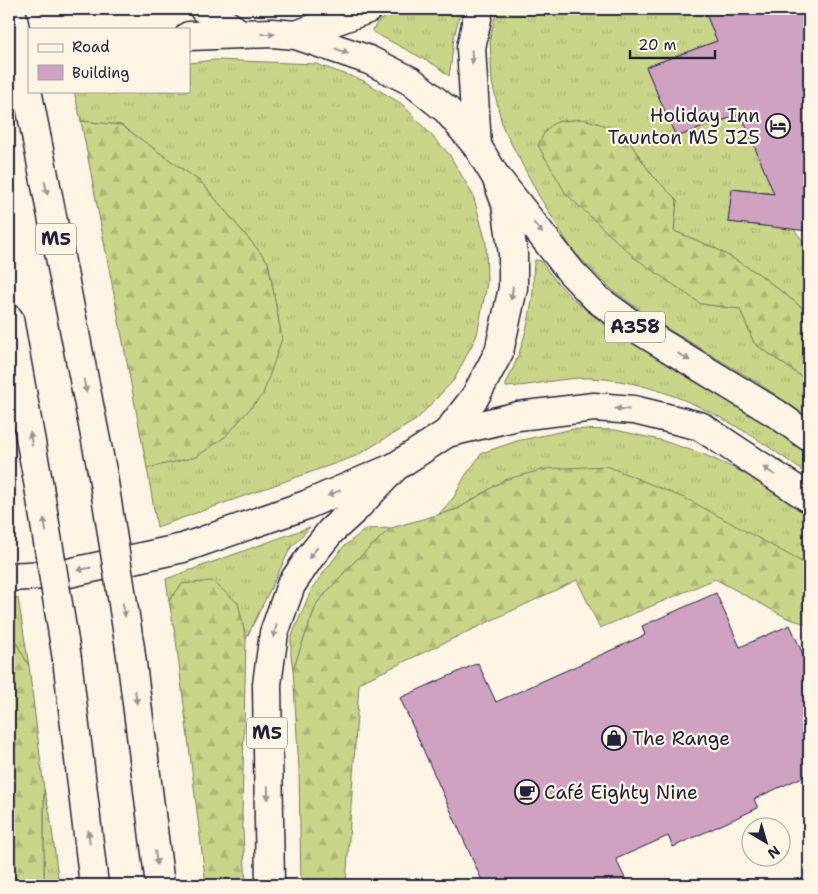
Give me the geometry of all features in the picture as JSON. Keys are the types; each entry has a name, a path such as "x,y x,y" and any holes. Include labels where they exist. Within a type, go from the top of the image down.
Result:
{"main road":[{"name":"M5","path":"10,9 103,476 130,648 160,885"},
{"path":"204,9 241,34"},
{"path":"296,35 368,9"},
{"path":"477,146 471,48 479,9"},
{"path":"9,577 64,574 183,548 306,505 395,468 447,433 475,397 499,352 513,288 513,254 506,204 496,176 477,146 447,110 411,81 369,60 296,35 190,36"},
{"path":"9,64 28,60"},
{"name":"A358","path":"496,176 571,272 597,299 641,331 777,414 809,437"},
{"path":"9,319 67,659 94,885"},
{"path":"447,433 518,416 594,407 634,410 700,426 809,498"},
{"name":"M5","path":"270,885 267,684 274,633 291,585 310,557 331,531 355,510 395,468"}],"green space":[{"path":"397,9 461,9 454,37 449,76 435,65 373,32 378,22"},
{"path":"497,9 704,9 717,41 646,67 676,137 741,114 784,216 809,249 809,313 759,274 715,248 674,231 677,200 652,175 621,130 701,304 740,309 754,343 809,382 809,418 758,383 653,320 610,288 573,251 539,196 503,128 492,82 490,38","holes":["733,189 769,193 765,226 728,222"]},
{"path":"215,60 316,64 362,80 402,104 449,154 473,195 486,242 487,283 477,335 454,380 416,420 356,456 157,527 147,468 196,457 282,339 268,262 202,183 121,125 81,121 74,92 190,92 190,63"},
{"path":"583,119 621,130 652,175 677,200 674,231 715,248 759,274 809,313 809,382 754,343 740,309 701,304 635,258 566,194 538,145 547,130 555,123"},
{"path":"81,121 121,125 202,183 268,262 282,339 263,394 225,437 196,457 147,468"},
{"path":"535,260 541,261 566,292 612,330 809,452 809,476 760,441 706,410 650,388 620,381 590,378 506,387 527,327 532,303"},
{"path":"573,429 616,430 660,440 703,454 753,477 809,514 809,566 801,561 504,480 458,509 439,514 454,497 465,476 482,453 517,441"},
{"path":"607,466 691,501 809,566 809,625 787,618 715,579 600,628 577,580 359,683 346,885 301,885 299,769 293,669 317,603 351,565 391,528 458,509 504,480 545,469"},
{"path":"310,527 290,549 246,639 238,603 182,584 169,601 166,579"},
{"path":"391,528 351,565 317,603 293,669 291,638 312,588 343,547 366,529"},
{"path":"212,581 238,603 246,639 242,814 246,885 206,885 176,640 169,601 182,584"},
{"path":"9,598 18,598 29,666 9,630"},
{"path":"9,630 29,666 44,789 44,885 9,885"},
{"path":"44,789 50,814 59,885 44,885"}],"building":[{"name":"Holiday Inn Taunton M5 J25","path":"704,9 809,9 809,231 728,222 732,189 774,194 741,114 676,137 646,67 717,41"},
{"name":"The Range","path":"716,593 740,647 790,625 809,668 809,774 754,799 758,808 673,847 668,836 616,859 628,885 484,885 400,698 478,663 496,702 645,635 642,626"}],"place":[{"name":"Holiday Inn Taunton M5 J25","path":"778,126"},
{"name":"The Range","path":"614,738"},
{"name":"Café Eighty Nine","path":"527,792"}]}
